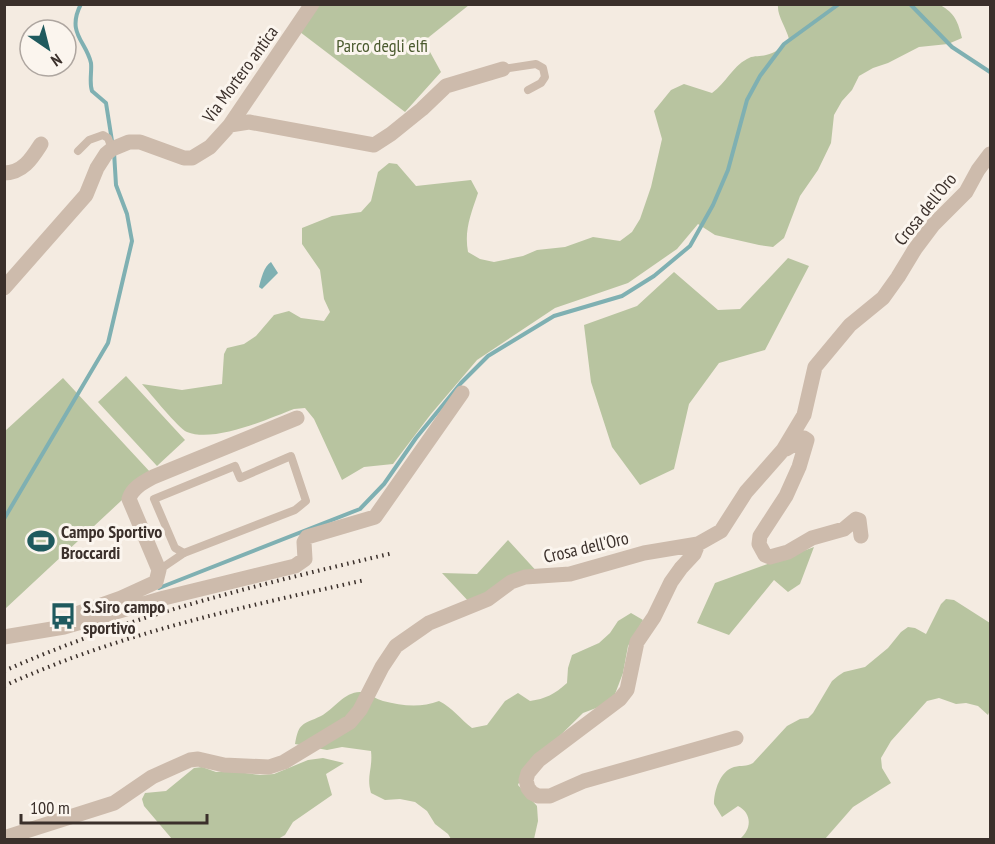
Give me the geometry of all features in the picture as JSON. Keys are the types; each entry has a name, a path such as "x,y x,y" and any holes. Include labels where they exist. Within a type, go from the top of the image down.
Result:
{"street":[{"name":"Via Mortero antica","path":"112,149 129,142 140,142 174,156 192,158 210,147 230,125 312,4"},
{"path":"230,125 249,122 374,145 406,122 446,86 503,69"},
{"path":"4,173 13,173 22,168 41,144"},
{"path":"4,288 86,195 97,168 112,149"},
{"name":"Crosa dell'Oro","path":"4,838 114,802 152,777 190,760 198,759 224,765 269,767 284,762 350,722 360,710 382,667 396,646 429,623 488,599 511,582 525,577 570,574 645,553 698,544 721,531 746,492 783,450 804,415 815,367 850,325 883,298 915,249 933,225 966,192 990,154"},
{"path":"4,637 64,627 164,598 295,566 305,559 304,542 307,537 375,517 462,393"},
{"path":"64,627 77,613 121,598 156,582 159,570 129,499 130,494 141,484 297,418"},
{"path":"783,450 804,438 807,440 799,467 786,496 760,536 759,543 765,555 770,557 788,552 812,538 844,529 856,519 859,520 861,536"},
{"path":"698,544 694,554 671,582 654,616 637,642 627,690 620,699 539,760 528,773 526,780 532,793 538,796 550,796 584,781 736,738"}],"lane":[{"path":"503,69 536,64 543,68 545,77 541,83 528,90"},
{"path":"78,151 89,140 103,135 111,142 112,149"},
{"path":"159,570 184,554 296,510 306,501 291,456 240,478 236,466 154,499 175,548 184,554"}],"green space":[{"name":"Parco degli elfi","path":"316,5 469,5 424,41 441,72 405,112 300,32"},
{"path":"778,5 940,5 955,18 962,38 948,44 919,47 859,76 834,115 831,143 818,170 800,196 784,238 773,247 715,235 698,224 677,249 628,283 555,308 477,360 431,414 393,464 364,467 342,480 314,419 305,408 294,409 256,424 226,432 198,435 183,429 142,384 182,390 222,384 224,354 227,348 244,344 256,336 274,315 289,311 301,318 324,321 330,312 324,299 320,270 302,244 302,228 332,216 361,212 371,201 378,172 389,163 397,164 416,186 471,180 478,193 469,222 467,244 468,252 480,259 494,262 523,256 537,250 565,247 593,237 620,241 632,232 640,219 651,187 662,139 654,111 671,90 684,84 712,93 742,62 752,57 770,54 781,47 789,39"},
{"path":"788,258 809,266 765,350 719,363 689,404 674,469 640,485 612,447 591,382 584,325 637,306 674,272 718,310 740,309"},
{"path":"126,376 185,440 157,466 98,402"},
{"name":"Campo Sportivo Broccardi","path":"63,378 151,473 5,609 5,431"},
{"path":"508,540 540,575 471,604 442,573 477,574"},
{"path":"814,547 800,584 788,592 774,580 729,635 697,623 715,583"},
{"path":"946,599 954,600 990,623 990,710 988,715 978,706 966,703 956,704 939,698 927,701 891,741 881,758 882,768 891,783 853,807 825,839 740,839 747,831 749,821 746,813 738,806 722,817 714,804 715,793 725,773 734,767 753,763 787,726 800,719 808,718 813,713 832,681 844,672 865,667 908,627 926,634 941,604"},
{"path":"631,613 643,620 628,646 623,673 612,702 583,713 524,771 518,785 537,806 538,821 534,839 451,839 435,824 427,811 415,802 400,799 385,800 371,793 369,782 371,751 342,747 327,750 295,744 302,725 326,713 345,697 355,692 404,705 425,705 439,701 472,728 487,725 505,701 518,693 530,701 545,697 563,687 567,683 572,655 599,643 618,621"},
{"path":"323,758 344,763 326,774 332,795 293,822 285,835 278,839 172,839 144,806 142,799 145,793 166,791 194,768 202,767 216,772 274,774 308,760"}],"water":[{"path":"271,262 278,273 262,289 259,287 262,277 266,266"}],"waterway":[{"path":"81,4 77,14 76,30 89,55 92,91 106,103 112,141"},
{"path":"159,588 360,509 384,484 416,438 461,383 488,356 554,316 622,296 654,276 690,246 713,205 728,170 747,100 760,76 784,44 839,4"},
{"path":"910,4 952,47 990,72"},
{"path":"4,519 108,343 132,241 127,214 116,185 114,152"}],"railway":[{"path":"4,671 51,651 147,617 245,589 393,553"},
{"path":"4,686 48,667 137,636 227,611 365,580"}],"place":[{"name":"Campo Sportivo Broccardi","path":"41,541"},
{"name":"S.Siro campo sportivo","path":"63,616"}]}
